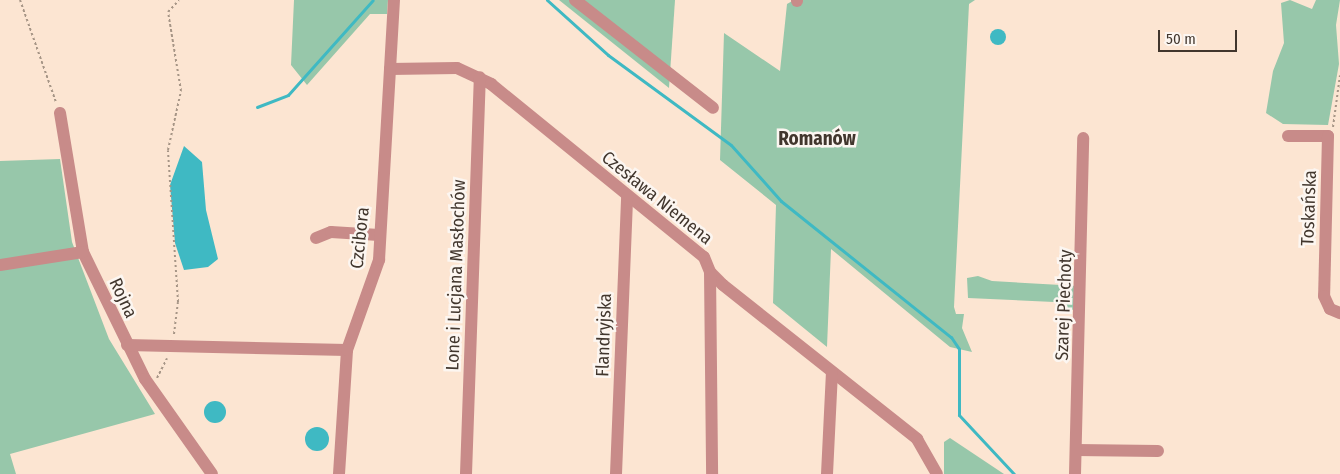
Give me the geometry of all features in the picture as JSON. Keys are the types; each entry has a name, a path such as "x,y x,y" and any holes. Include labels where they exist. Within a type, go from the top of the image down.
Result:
{"street":[{"name":"Czcibora","path":"339,474 347,350 376,273 394,0"},
{"path":"575,0 713,108"},
{"name":"Czesława Niemena","path":"390,69 457,68 480,77 704,257 710,272 917,439 937,474"},
{"name":"Lone i Lucjana Masłochów","path":"466,474 480,77"},
{"name":"Rojna","path":"60,113 82,252 127,345 152,390 212,474"},
{"path":"1288,136 1328,136"},
{"name":"Toskańska","path":"1328,136 1324,296 1330,309 1340,313"},
{"name":"Szarej Piechoty","path":"1075,474 1083,138"},
{"name":"Flandryjska","path":"616,474 627,197"},
{"path":"316,238 331,232 380,235"},
{"path":"0,265 82,252"},
{"path":"710,272 712,474"},
{"path":"127,345 171,349 347,350"},
{"path":"827,474 832,372"},
{"path":"1076,450 1158,451"}],"path":[{"path":"20,0 60,113"},
{"path":"152,390 171,349 178,302 168,150 181,91 168,12 179,0"},
{"path":"1328,136 1337,114 1340,75"}],"green space":[{"path":"294,0 388,0 387,14 370,14 307,85 291,65"},
{"path":"559,0 675,0 669,88"},
{"path":"794,0 975,0 969,4 954,307 956,314 964,314 962,328 972,352 950,347 831,249 827,347 773,303 776,205 720,160 724,33 780,71 787,4"},
{"path":"1290,0 1312,9 1316,0 1340,0 1336,25 1339,64 1328,125 1283,124 1266,113 1273,71 1284,43 1281,3"},
{"path":"60,159 72,242 109,339 155,414 10,454 16,474 0,474 0,161"},
{"path":"978,276 992,281 1079,286 1078,312 1054,302 968,298 967,278"},
{"path":"950,438 1004,474 944,474 944,442"}],"water":[{"path":"995,29 1001,29 1006,34 1004,43 995,45 990,40 990,34"},
{"path":"184,146 202,162 206,210 218,259 208,267 184,270 175,243 170,185"},
{"path":"215,401 223,404 226,412 223,420 215,423 207,420 204,412 207,404"},
{"path":"317,427 322,428 328,434 328,444 322,450 317,451 312,450 306,444 305,439 306,434 312,428"}],"waterway":[{"path":"257,107 288,95 373,0"},
{"path":"547,0 608,55 731,145 781,201 951,337 959,349 959,415 1014,474"}],"district":[{"name":"Romanów","path":"817,139"}]}
